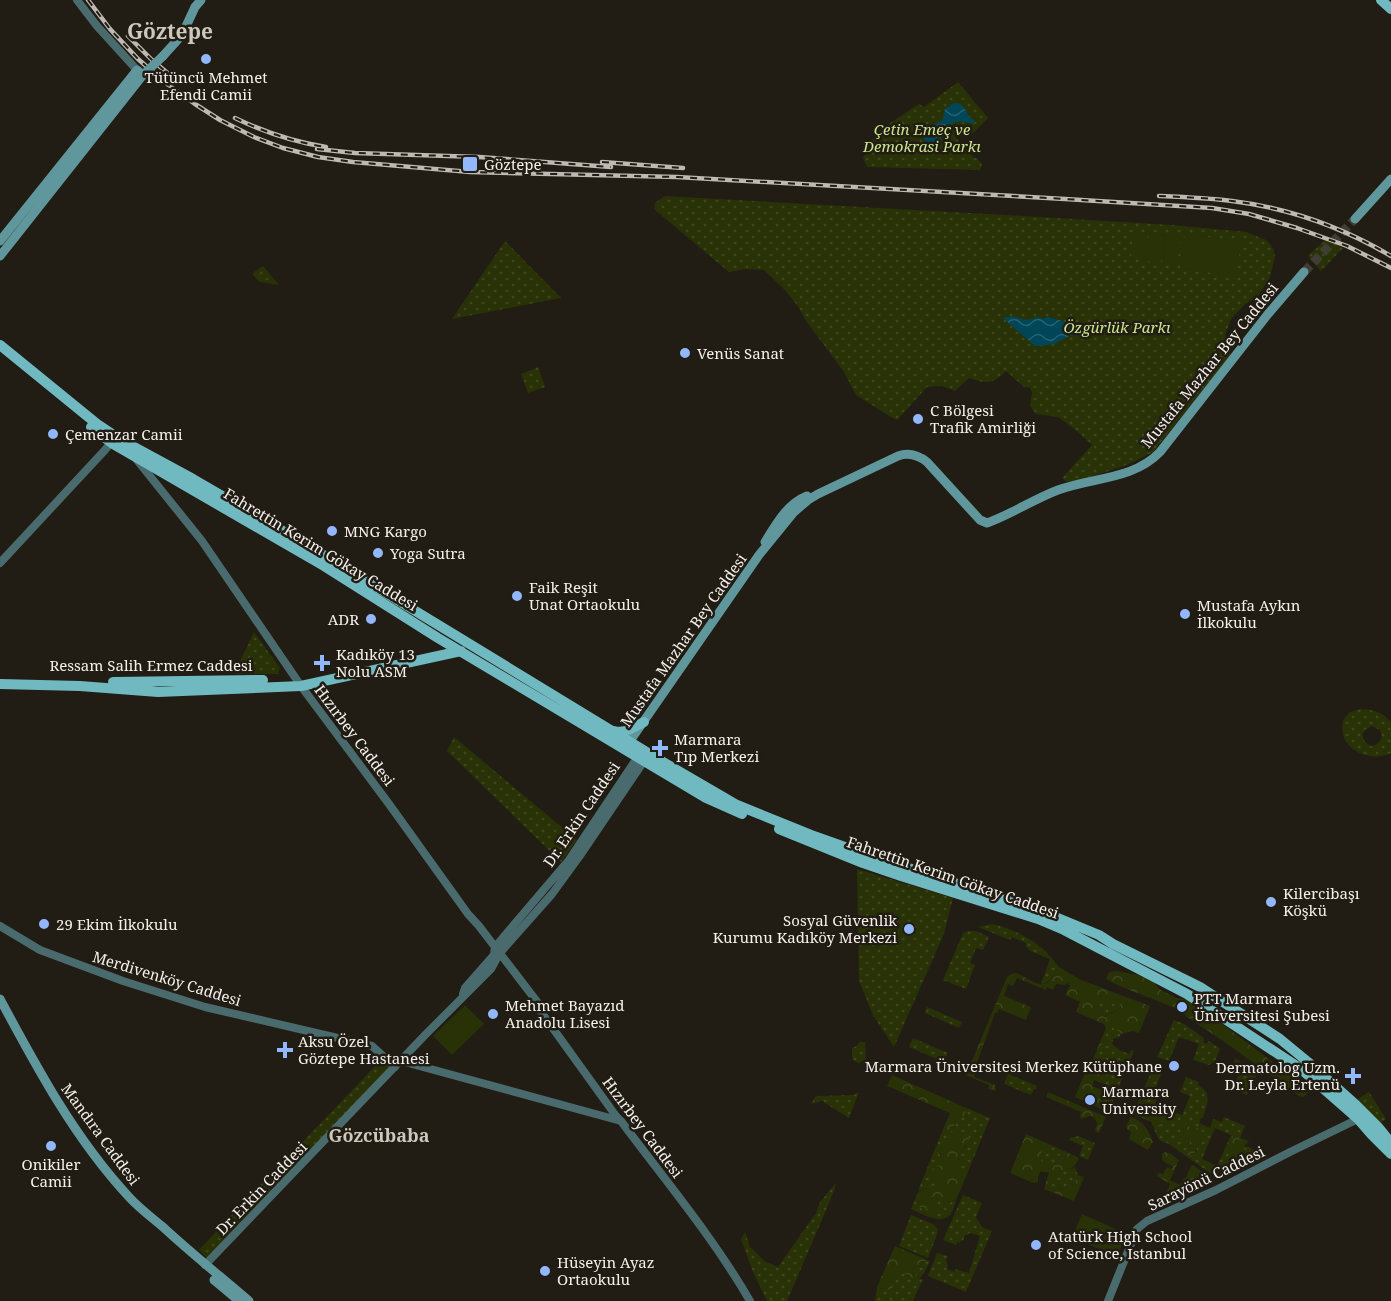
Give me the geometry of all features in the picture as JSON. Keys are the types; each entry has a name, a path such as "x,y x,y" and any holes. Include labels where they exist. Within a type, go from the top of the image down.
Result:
{"main road":[{"path":"0,241 140,73 163,56 182,35 195,7 201,0"},
{"path":"1381,0 1391,9"},
{"path":"0,256 140,73"},
{"path":"1354,219 1391,179"},
{"name":"Mustafa Mazhar Bey Caddesi","path":"630,741 759,555 790,517 805,503 818,494 906,454 923,459 978,519 986,523 1058,490 1136,470 1151,461 1163,449 1268,314 1304,272"},
{"name":"Fahrettin Kerim Gökay Caddesi","path":"0,345 107,431 127,444 296,539 612,730 630,741 644,756 715,803 882,870 1038,919 1064,930 1187,994 1301,1069 1386,1144"},
{"name":"Fahrettin Kerim Gökay Caddesi","path":"0,354 111,443 324,566 448,644 644,756 737,805 811,835 1041,911 1099,935 1113,945 1194,983 1280,1039 1308,1062 1356,1105 1382,1133 1391,1154"},
{"path":"425,660 440,653 448,644 444,629"},
{"name":"Ressam Salih Ermez Caddesi","path":"0,682 79,684 282,680 301,686 461,651"},
{"path":"612,730 624,732 644,722"},
{"path":"644,722 639,740 644,756"},
{"name":"Mandıra Caddesi","path":"0,999 42,1076 107,1172 130,1199 249,1301"},
{"name":"Mandıra Caddesi","path":"205,1265 212,1279 238,1301"}],"street":[{"path":"77,0 97,26 140,73"},
{"path":"0,563 111,443 112,437 107,431"},
{"name":"Hızırbey Caddesi","path":"135,457 202,541 301,686 479,926 496,954"},
{"name":"Dr. Erkin Caddesi","path":"205,1265 484,976 496,954 569,860 644,756"},
{"name":"Hızırbey Caddesi","path":"468,914 475,929 731,1269 750,1301"},
{"name":"Merdivenköy Caddesi","path":"0,926 40,950 113,977 205,1007 372,1046 401,1062"},
{"path":"401,1062 619,1118"},
{"name":"Sarayönü Caddesi","path":"1108,1301 1137,1229 1147,1221 1216,1190 1358,1119"}],"green space":[{"name":"Çetin Emeç ve Demokrasi Parkı","path":"958,82 988,118 973,133 955,136 982,164 980,170 867,167 863,158 878,131 919,104 924,107"},
{"name":"Özgürlük Parkı","path":"665,196 1172,225 1246,232 1266,240 1273,248 1275,256 1270,277 1258,296 1245,304 1231,319 1225,335 1230,356 1153,452 1127,465 1067,482 1062,478 1092,445 1058,417 1036,414 1030,406 1032,392 1030,388 1024,387 1006,371 997,379 989,382 969,378 955,391 942,386 927,387 897,420 891,417 856,395 844,372 799,308 786,291 764,270 745,269 729,272 654,209 655,203"},
{"path":"1134,232 1147,234 1144,260 1131,259"},
{"path":"1149,233 1165,235 1161,263 1145,261"},
{"path":"1185,233 1241,242 1236,277 1180,268"},
{"path":"1166,235 1181,237 1177,265 1162,263"},
{"path":"1325,240 1343,248 1321,271 1308,256"},
{"path":"505,241 561,298 452,319"},
{"path":"263,266 279,285 260,282 253,275"},
{"path":"538,367 545,387 528,393 521,374"},
{"path":"254,632 280,668 278,674 234,674"},
{"path":"1360,709 1369,710 1381,713 1391,722 1391,753 1368,756 1351,747 1343,735 1343,720 1350,712","holes":["1372,726 1380,730 1382,738 1377,744 1371,746 1365,742 1362,735 1365,730"]},
{"path":"454,737 577,840 561,862 447,751"},
{"path":"857,869 953,898 944,934 894,1047 873,1015 859,981"},
{"path":"992,924 1022,935 1045,950 1059,967 1049,980 1041,984 1050,959 1028,950 1026,943 1012,937 1010,940 978,927"},
{"path":"976,931 989,937 983,950 976,948 970,963 975,965 966,989 943,980 963,933"},
{"path":"1059,967 1081,980 1150,1006 1139,1033 1133,1031 1121,1034 1110,1025 1093,1066 1105,1069 1108,1075 1104,1080 1094,1080 1092,1086 1108,1092 1110,1078 1116,1079 1104,1110 1075,1097 1106,1028 1104,1024 1076,1012 1080,1002 1065,995 1070,985 1067,983 1057,984 1053,990 1047,987 1046,990 1017,978 1013,986 1008,984 1004,996 1031,1007 1026,1020 999,1009 995,1013 974,1071 976,1072 974,1077 995,1085 995,1091 988,1089 989,1085 966,1075 1007,977 1016,973 1035,983 1043,984 1049,982","holes":["1096,996 1102,996 1102,1000 1108,1005 1113,1002 1119,1003 1121,1007 1104,1017 1097,1004"]},
{"path":"1117,971 1138,975 1154,982 1159,989 1176,998 1195,1004 1309,1091 1304,1097 1299,1096 1187,1017 1183,1013 1187,1009 1181,1005 1178,1009 1106,979 1109,972"},
{"path":"1096,995 1119,1003 1121,1007 1104,1017 1097,1004"},
{"path":"465,1005 484,1024 452,1055 433,1036"},
{"path":"927,1007 962,1022 959,1028 925,1013"},
{"path":"1174,1020 1204,1038 1203,1042 1206,1044 1209,1041 1220,1049 1215,1061 1209,1065 1193,1060 1199,1044 1179,1037 1169,1061 1157,1057"},
{"path":"1110,1024 1121,1034 1113,1039 1112,1044 1129,1054 1131,1050 1134,1051 1108,1112 1104,1110 1116,1079 1110,1085 1108,1092 1105,1091 1107,1085 1094,1080 1093,1066"},
{"path":"913,1038 948,1053 944,1062 909,1047"},
{"path":"859,1042 865,1042 866,1060 858,1063 853,1060 852,1048"},
{"path":"1235,1058 1262,1076 1257,1074 1247,1095 1233,1090 1240,1071 1232,1069"},
{"path":"382,1059 392,1066 279,1186 269,1177"},
{"path":"1155,1063 1164,1066 1153,1095 1157,1097 1155,1105 1182,1115 1190,1096 1180,1092 1186,1077 1199,1082 1198,1085 1206,1092 1208,1100 1203,1118 1199,1123 1210,1128 1213,1119 1222,1122 1224,1117 1245,1126 1240,1138 1249,1141 1244,1146 1255,1151 1229,1168 1213,1174 1161,1141 1151,1122 1133,1114","holes":["1186,1125 1193,1128 1201,1142 1196,1152 1188,1149 1192,1143 1191,1139 1182,1138","1215,1128 1231,1135 1217,1166 1202,1159"]},
{"path":"1008,1074 1037,1086 1036,1089 1031,1095 1004,1084"},
{"path":"892,1075 964,1107 965,1116 957,1118 952,1131 941,1134 950,1113 887,1086"},
{"path":"859,1092 849,1118 822,1101 811,1104 816,1096 854,1095"},
{"path":"1048,1092 1106,1117 1099,1133 1095,1131 1097,1123 1094,1117 1081,1119 1081,1112 1046,1097"},
{"path":"1369,1092 1386,1119 1379,1124 1356,1100"},
{"path":"964,1107 990,1118 967,1174 956,1170 960,1154 967,1145 939,1153 944,1164 939,1167 936,1184 932,1188 918,1191 941,1134 952,1131 957,1118 966,1112"},
{"path":"1154,1107 1172,1113 1173,1120 1157,1127 1150,1113"},
{"path":"1131,1117 1143,1124 1149,1134 1153,1142 1148,1150 1129,1139 1131,1132 1126,1126"},
{"path":"1184,1123 1204,1133 1193,1156 1187,1155 1186,1151 1191,1145 1191,1140 1181,1138 1184,1132 1181,1127"},
{"path":"1233,1131 1239,1133 1242,1147 1248,1152 1245,1155 1235,1155 1232,1150"},
{"path":"956,1133 969,1137 959,1157 957,1170 967,1174 956,1200 945,1203 940,1198 937,1201 940,1210 936,1216 926,1216 917,1203 917,1193 932,1188 935,1184 930,1174 943,1164 940,1153 941,1145"},
{"path":"1026,1134 1051,1145 1042,1152 1042,1164 1054,1165 1064,1151 1079,1158 1072,1167 1057,1171 1057,1178 1052,1183 1051,1191 1069,1187 1076,1179 1084,1177 1074,1201 1044,1189 1049,1173 1040,1172 1038,1182 1033,1183 1010,1173"},
{"path":"1078,1136 1095,1143 1088,1160 1079,1156 1083,1146 1069,1140"},
{"path":"1051,1145 1064,1151 1054,1165 1042,1164 1041,1152"},
{"path":"1165,1152 1179,1160 1170,1180 1180,1185 1193,1165 1201,1171 1207,1181 1177,1200 1164,1197 1170,1184 1157,1176 1159,1173 1163,1174 1167,1167 1171,1169 1173,1167 1162,1160 1162,1154"},
{"path":"1075,1167 1078,1175 1084,1177 1076,1179 1069,1187 1051,1191 1050,1187 1057,1171"},
{"path":"263,1182 272,1191 207,1258 199,1250"},
{"path":"836,1183 787,1301 767,1301 741,1239 745,1232 750,1247 766,1262 778,1267 816,1213 820,1202"},
{"path":"963,1195 982,1203 976,1217 982,1227 992,1231 966,1292 928,1276 937,1253 948,1256 947,1269 969,1273 980,1236 969,1233 965,1235 963,1241 957,1242 956,1245 943,1240"},
{"path":"916,1197 918,1202 926,1216 911,1209"},
{"path":"941,1197 948,1203 956,1200 954,1208 946,1218 936,1219 926,1216 936,1216 937,1201"},
{"path":"1082,1214 1127,1234 1117,1257 1072,1237"},
{"path":"911,1215 933,1224 938,1229 928,1258 899,1246"},
{"path":"895,1246 927,1260 912,1268 916,1274 915,1278 899,1274 890,1290 877,1287"},
{"path":"927,1260 930,1261 919,1279 923,1279 913,1301 875,1301 877,1287 884,1289 897,1279 899,1274 906,1274 909,1277 912,1268"}],"water":[{"path":"954,103 964,107 975,121 974,124 952,123 945,129 938,145 930,145 924,139 925,131 942,121 945,109"},
{"path":"1013,316 1026,319 1048,317 1084,327 1085,336 1082,338 1075,335 1070,336 1054,343 1035,346 1003,318"}],"tunnel":[{"path":"1304,272 1355,219"}],"railway":[{"path":"88,0 110,29 138,59 195,104 254,137 283,148 318,157 470,172 677,177 1212,208 1249,214 1297,228 1347,246 1391,268"},
{"path":"128,36 177,81"},
{"path":"235,118 279,136 326,147"},
{"path":"317,149 355,153 479,157 611,167"},
{"path":"602,162 683,168"},
{"path":"1159,196 1223,200 1274,208 1334,228 1391,256"}],"place":[{"name":"Tütüncü Mehmet Efendi Camii","path":"206,59"},
{"name":"Göztepe","path":"470,164"},
{"name":"Venüs Sanat","path":"685,353"},
{"name":"C Bölgesi Trafik Amirliği","path":"918,419"},
{"name":"Çemenzar Camii","path":"53,434"},
{"name":"MNG Kargo","path":"332,531"},
{"name":"Yoga Sutra","path":"378,553"},
{"name":"Faik Reşit Unat Ortaokulu","path":"517,596"},
{"name":"Mustafa Aykın İlkokulu","path":"1185,614"},
{"name":"ADR","path":"371,619"},
{"name":"Kadıköy 13 Nolu ASM","path":"322,663"},
{"name":"Marmara Tıp Merkezi","path":"660,748"},
{"name":"Kilercibaşı Köşkü","path":"1271,902"},
{"name":"29 Ekim İlkokulu","path":"44,924"},
{"name":"Sosyal Güvenlik Kurumu Kadıköy Merkezi","path":"909,929"},
{"name":"PTT Marmara Üniversitesi Şubesi","path":"1182,1007"},
{"name":"Mehmet Bayazıd Anadolu Lisesi","path":"493,1014"},
{"name":"Aksu Özel Göztepe Hastanesi","path":"285,1050"},
{"name":"Marmara Üniversitesi Merkez Kütüphane","path":"1174,1066"},
{"name":"Dermatolog Uzm. Dr. Leyla Ertenü","path":"1353,1076"},
{"name":"Marmara University","path":"1090,1100"},
{"name":"Onikiler Camii","path":"51,1146"},
{"name":"Atatürk High School of Science, Istanbul","path":"1036,1245"},
{"name":"Hüseyin Ayaz Ortaokulu","path":"545,1271"}],"district":[{"name":"Göztepe","path":"170,31"},
{"name":"Gözcübaba","path":"379,1135"}]}
